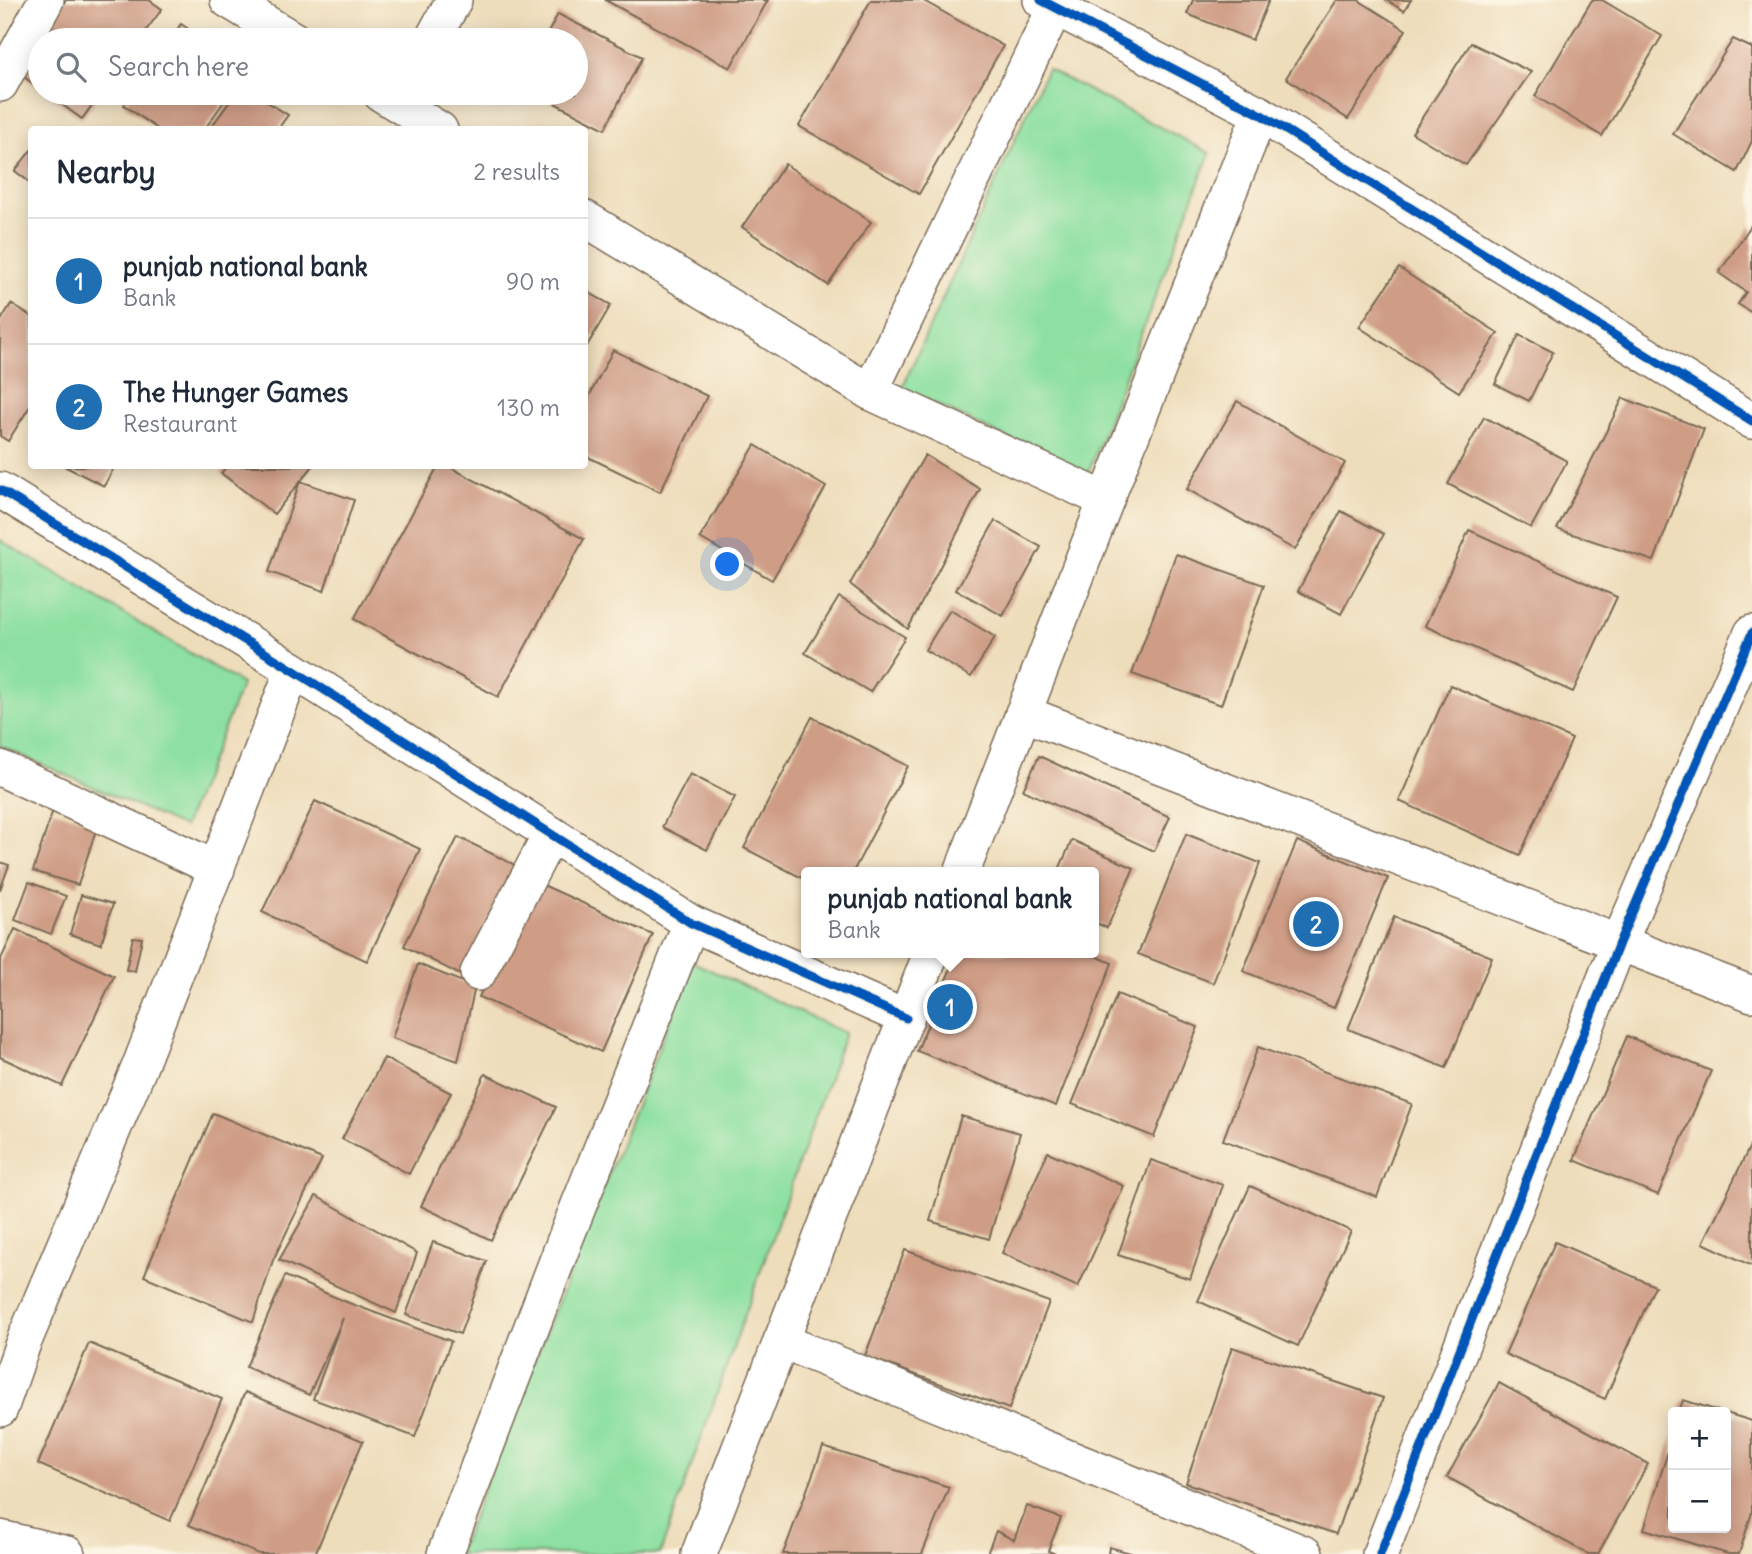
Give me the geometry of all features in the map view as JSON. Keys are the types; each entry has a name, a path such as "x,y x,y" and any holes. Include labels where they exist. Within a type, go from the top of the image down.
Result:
{"street":[{"path":"31,28 46,0"},
{"path":"228,0 274,28"},
{"path":"439,28 454,0"},
{"path":"870,392 1048,4 1260,114 1752,421"},
{"path":"0,84 28,33"},
{"path":"405,105 434,126"},
{"path":"964,867 1105,500 1260,114"},
{"path":"588,220 870,392 1105,500"},
{"path":"0,490 293,670 691,923 906,1017"},
{"path":"1380,1554 1619,943 1752,633"},
{"path":"0,1409 7,1367 22,1346 139,1068 293,670"},
{"path":"1023,713 1752,994"},
{"path":"0,768 217,869"},
{"path":"478,973 551,834"},
{"path":"445,1554 565,1240 691,923"},
{"path":"698,1554 929,958"},
{"path":"781,1341 1305,1554"},
{"path":"0,1538 67,1554"}],"green space":[{"path":"1047,69 1210,153 1087,476 902,388"},
{"path":"0,540 242,684 184,827 0,746"},
{"path":"693,962 845,1033 660,1554 458,1554"}],"building":[{"path":"66,0 149,0 162,9 148,28 46,28"},
{"path":"605,0 768,0 730,68"},
{"path":"871,0 922,0 1003,46 919,194 799,126"},
{"path":"1193,0 1269,0 1252,40 1187,14"},
{"path":"1337,0 1358,0 1406,30 1348,119 1286,78"},
{"path":"1386,0 1411,0 1404,11"},
{"path":"1592,0 1602,0 1662,36 1602,136 1535,96"},
{"path":"558,14 585,28 550,28"},
{"path":"588,29 642,57 605,129 558,105 588,105"},
{"path":"1733,39 1752,48 1752,141 1737,172 1673,134"},
{"path":"1471,43 1531,72 1466,165 1412,133"},
{"path":"28,52 28,80 15,70"},
{"path":"63,105 92,105 82,119"},
{"path":"124,105 222,105 207,126 153,126"},
{"path":"227,105 272,105 288,115 280,126 212,126"},
{"path":"28,154 28,181 15,171"},
{"path":"785,164 871,222 828,285 742,227"},
{"path":"1752,224 1752,313 1738,304 1746,292 1719,273"},
{"path":"1399,268 1498,333 1459,392 1359,327"},
{"path":"588,292 611,305 588,344"},
{"path":"11,304 28,315 28,409 8,441 0,436 0,322"},
{"path":"1519,335 1553,352 1529,401 1495,384"},
{"path":"613,350 707,396 660,492 588,457 588,398"},
{"path":"1623,398 1704,429 1654,561 1557,529"},
{"path":"1237,401 1345,463 1295,550 1187,489"},
{"path":"1484,417 1567,461 1531,528 1448,484"},
{"path":"755,445 826,487 772,580 700,538"},
{"path":"925,455 980,489 908,629 850,584"},
{"path":"70,469 113,469 104,486"},
{"path":"224,469 311,469 274,514 221,473"},
{"path":"436,469 454,469 584,539 498,697 354,619"},
{"path":"300,481 354,500 324,591 269,572"},
{"path":"1341,511 1384,534 1341,614 1298,591"},
{"path":"995,521 1041,547 1003,616 956,590"},
{"path":"1469,530 1617,597 1573,692 1425,626"},
{"path":"1176,554 1264,585 1221,705 1132,674"},
{"path":"839,597 905,637 870,692 805,653"},
{"path":"950,610 995,637 971,677 925,650"},
{"path":"1450,685 1572,739 1520,855 1399,801"},
{"path":"812,717 908,766 856,867 801,867 801,877 744,848"},
{"path":"1039,756 1170,817 1154,851 1023,790"},
{"path":"690,774 735,797 707,850 662,827"},
{"path":"315,801 420,849 367,961 262,912"},
{"path":"53,810 98,824 78,885 33,871"},
{"path":"1186,834 1260,863 1213,983 1138,954"},
{"path":"458,837 523,869 468,979 404,946"},
{"path":"1072,840 1134,868 1107,928 1099,924 1099,867 1060,867"},
{"path":"1297,841 1388,878 1334,1008 1243,971"},
{"path":"0,862 9,865 0,890"},
{"path":"532,880 653,935 601,1052 479,997"},
{"path":"29,882 66,896 51,934 15,920"},
{"path":"81,895 113,904 101,944 70,934"},
{"path":"1394,917 1492,957 1446,1068 1348,1029"},
{"path":"15,929 114,976 62,1086 0,1057 0,961"},
{"path":"133,937 142,938 135,971 126,970"},
{"path":"955,958 1099,958 1112,963 1056,1106 917,1051"},
{"path":"418,964 475,987 458,1061 392,1038"},
{"path":"1117,994 1198,1027 1154,1137 1072,1104"},
{"path":"1627,1036 1711,1071 1658,1195 1574,1160"},
{"path":"1258,1047 1412,1104 1377,1197 1223,1140"},
{"path":"384,1058 451,1093 409,1174 342,1139"},
{"path":"485,1074 556,1107 491,1240 421,1206"},
{"path":"213,1113 322,1159 273,1260 253,1322 144,1276"},
{"path":"961,1116 1020,1133 989,1239 930,1221"},
{"path":"1752,1142 1752,1266 1703,1243"},
{"path":"1048,1152 1124,1186 1078,1287 1002,1253"},
{"path":"1151,1160 1223,1185 1190,1279 1118,1255"},
{"path":"1250,1186 1351,1231 1298,1346 1198,1301"},
{"path":"316,1196 417,1253 396,1313 279,1260"},
{"path":"433,1242 487,1261 460,1334 406,1315"},
{"path":"1555,1242 1655,1286 1605,1399 1505,1354"},
{"path":"905,1250 1049,1302 1009,1409 865,1356"},
{"path":"285,1276 451,1341 415,1437 313,1399 343,1318 309,1395 246,1367"},
{"path":"89,1343 222,1399 170,1521 38,1464"},
{"path":"1232,1347 1383,1398 1336,1534 1186,1483"},
{"path":"1499,1383 1648,1464 1598,1554 1588,1554 1447,1477"},
{"path":"245,1392 363,1441 315,1554 259,1554 189,1525"},
{"path":"1683,1400 1706,1407 1681,1407"},
{"path":"1731,1415 1752,1421 1752,1512 1739,1554 1728,1554 1644,1529 1668,1451 1668,1533 1731,1533"},
{"path":"823,1447 949,1487 922,1554 783,1554"},
{"path":"1027,1506 1061,1518 1048,1551 1056,1554 987,1554 996,1531 1014,1540"},
{"path":"1109,1547 1131,1553 1131,1554 1108,1554"}],"cycle path":[{"path":"1041,0 1260,114 1752,421"},
{"path":"0,490 293,670 691,923 906,1018"},
{"path":"1380,1554 1619,943 1752,633"}],"place":[{"name":"The Hunger Games","path":"1316,924"},
{"name":"punjab national bank","path":"950,1007"}]}
